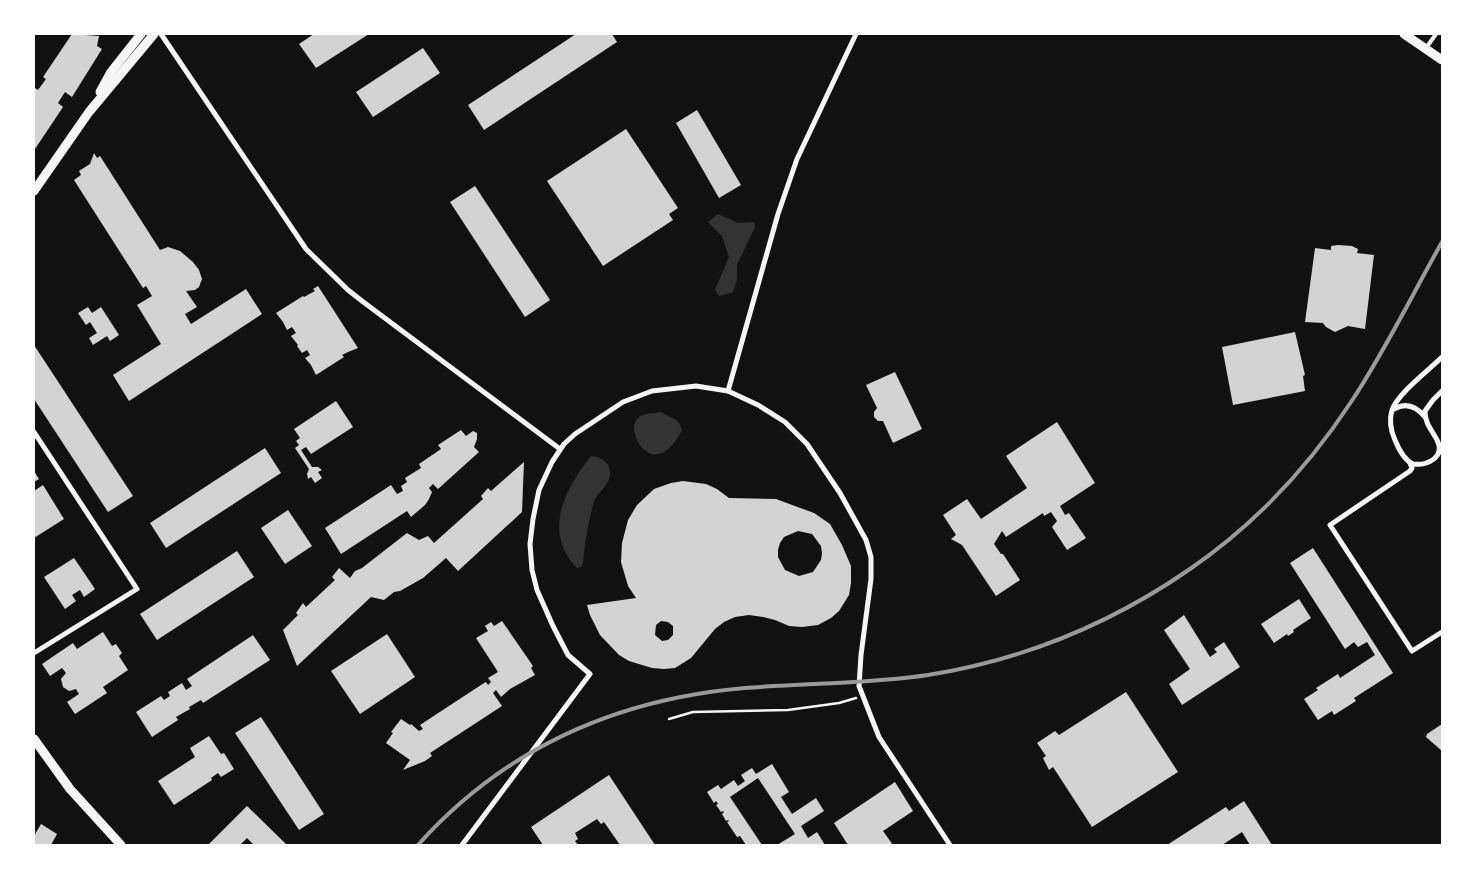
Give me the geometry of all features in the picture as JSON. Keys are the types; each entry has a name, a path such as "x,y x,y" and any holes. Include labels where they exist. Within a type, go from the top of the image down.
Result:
{"street":[{"path":"89,112 111,72 141,34"},
{"path":"34,191 89,112 154,34"},
{"path":"161,34 306,249 348,290 560,450"},
{"path":"728,391 778,214 794,168 856,34"},
{"path":"1404,34 1442,60"},
{"path":"1442,357 1404,393 1392,410 1391,426 1393,436 1412,468 1330,525 1412,651 1442,632"},
{"path":"462,845 590,674 568,655 537,590 532,570 530,544 532,520 538,497 552,462 575,434 623,402 652,391 696,386 728,391 758,405 784,422 807,444 835,486 866,540 871,557 871,579 859,686 879,737 950,845"},
{"path":"1425,417 1425,411 1428,406 1442,391"},
{"path":"1392,410 1400,406 1410,405 1422,412 1441,448 1433,461 1420,465 1410,462"},
{"path":"34,432 137,589 34,653"},
{"path":"34,739 70,789 121,845"}],"lane":[{"path":"1426,48 1436,34"}],"path":[{"path":"669,718 693,712 788,710 839,703 863,696"}],"shaded area":[{"path":"718,214 738,223 754,222 755,227 737,265 737,280 733,292 719,296 715,290 729,257 722,236 708,222"},
{"path":"661,412 678,421 682,430 671,446 661,453 652,454 644,450 638,442 634,424 643,415"},
{"path":"591,456 605,461 609,467 610,475 608,482 594,502 587,532 583,563 581,567 577,568 566,554 561,540 559,525 566,496 581,469"}],"building":[{"path":"72,34 99,36 97,46 102,49 72,97 65,92 58,103 63,107 35,149 34,90 35,88 38,90 46,79 43,77"},
{"path":"314,34 369,34 316,68 299,44"},
{"path":"576,34 612,34 617,42 484,130 468,105"},
{"path":"423,48 440,73 373,117 356,92"},
{"path":"697,110 741,185 719,198 676,123"},
{"path":"626,129 678,208 669,214 673,220 603,266 547,181"},
{"path":"94,153 97,158 100,156 160,250 168,247 180,251 199,270 202,279 199,287 195,290 186,291 197,307 185,314 191,324 246,289 262,314 129,401 113,375 161,344 137,305 152,296 146,286 143,288 74,180 81,175 79,171 90,164"},
{"path":"475,186 550,300 525,317 450,202"},
{"path":"1331,246 1352,246 1358,249 1357,253 1374,255 1365,329 1348,326 1335,332 1323,323 1305,322 1315,248 1331,250"},
{"path":"318,286 358,348 342,355 344,357 316,375 305,358 310,355 307,350 302,353 291,336 296,333 292,327 287,330 276,313 303,296 315,291 313,289"},
{"path":"88,307 92,313 101,307 119,335 110,341 107,336 93,345 89,338 97,333 90,322 86,325 78,313"},
{"path":"1295,332 1305,375 1303,376 1305,391 1233,405 1222,347"},
{"path":"34,345 133,496 108,512 34,399"},
{"path":"895,372 922,429 893,443 883,421 878,421 874,417 874,412 877,408 866,385"},
{"path":"336,401 353,427 311,454 306,447 301,450 312,467 318,467 322,470 318,472 322,478 315,483 311,477 308,479 309,469 295,448 299,445 296,441 300,438 294,429"},
{"path":"1057,422 1095,483 1060,506 1065,515 1069,513 1086,538 1067,550 1052,527 1057,521 1051,512 1044,516 1043,513 1006,537 1002,531 994,544 1020,580 996,596 962,545 951,539 956,535 943,515 967,499 981,519 1027,488 1006,456"},
{"path":"461,430 466,436 473,431 477,433 474,447 479,452 438,489 433,484 429,488 432,492 425,505 411,517 407,511 341,554 325,528 391,485 397,494 403,491 401,486 407,482 405,478 421,468 419,464 441,449 438,445"},
{"path":"265,448 281,473 166,548 150,523"},
{"path":"524,462 522,512 458,571 446,558 423,578 400,591 394,592 384,600 371,597 297,666 283,630 298,615 296,613 303,603 306,607 335,580 332,577 339,568 350,578 355,571 362,568 407,533 419,540 428,536 434,543 483,499 481,496 488,488 491,491"},
{"path":"34,471 39,479 34,482"},
{"path":"683,481 706,484 729,498 776,499 814,513 830,524 851,566 849,595 839,611 818,625 802,627 789,626 763,617 749,615 735,617 715,629 691,658 675,668 652,668 629,661 619,655 600,635 587,605 636,598 628,586 621,562 622,543 628,520 637,505 654,489","holes":["798,531 812,534 821,546 822,553 821,560 813,572 799,576 785,570 778,557 780,543 784,537","661,621 668,622 673,626 673,635 668,640 662,641 655,635 656,625"]},
{"path":"43,485 64,519 34,538 34,491"},
{"path":"288,510 312,546 285,564 261,528"},
{"path":"1313,548 1393,673 1354,698 1356,701 1334,715 1332,711 1318,720 1304,699 1318,690 1316,688 1338,674 1340,678 1375,655 1367,642 1358,647 1354,642 1345,649 1290,563"},
{"path":"237,551 254,577 157,640 140,614"},
{"path":"74,558 95,589 84,597 80,590 72,595 76,601 65,609 44,577"},
{"path":"1299,599 1311,618 1293,630 1294,632 1288,636 1287,634 1274,643 1261,624"},
{"path":"1184,615 1210,657 1217,652 1214,649 1224,642 1240,667 1182,705 1169,684 1190,669 1164,630"},
{"path":"502,621 533,666 531,668 535,675 510,689 501,697 496,690 493,693 502,706 430,753 432,756 425,761 403,770 410,760 386,743 393,733 391,732 401,719 419,731 423,729 420,725 484,683 486,682 488,685 491,682 488,678 498,672 476,638 488,631 485,626 491,622 494,626"},
{"path":"103,632 112,646 116,644 122,653 119,656 128,670 103,687 107,693 75,714 67,702 79,694 76,689 69,691 63,687 61,679 66,673 62,668 50,676 42,664 73,643 77,649"},
{"path":"387,634 415,677 360,714 331,671"},
{"path":"253,635 270,660 203,703 201,700 189,707 190,709 176,717 178,720 152,737 136,712 161,696 164,700 170,696 168,692 182,683 186,690 192,686 187,679"},
{"path":"1126,692 1178,772 1092,827 1053,767 1049,770 1043,758 1046,756 1037,743 1055,731 1059,735"},
{"path":"261,717 324,814 299,830 235,733"},
{"path":"1442,724 1442,751 1426,737 1427,734"},
{"path":"209,736 221,754 224,753 234,769 221,777 218,773 211,778 212,780 174,805 158,781 195,757 190,748"},
{"path":"772,764 789,792 781,797 792,814 816,798 824,811 801,826 808,838 817,832 825,845 777,845 795,834 758,778 730,797 762,845 746,845 740,836 737,837 727,822 729,821 726,821 722,814 724,812 721,812 716,805 718,804 716,801 714,803 707,792 718,785 721,789 734,780 738,786 745,781 741,775 752,768 756,774"},
{"path":"609,775 655,845 620,845 604,822 601,824 597,819 575,833 578,839 575,841 578,845 543,845 531,827"},
{"path":"895,782 913,811 883,831 893,845 848,845 834,823"},
{"path":"1244,801 1272,845 1250,845 1242,832 1222,845 1167,845 1226,807 1229,811"},
{"path":"247,806 287,845 254,845 247,838 240,845 208,845"},
{"path":"41,824 57,834 51,845 34,845 34,836"}],"railway":[{"path":"418,845 452,811 488,781 526,756 566,734 608,717 652,704 697,694 745,688 905,678 963,668 998,660 1065,637 1130,606 1214,552 1258,514 1317,449 1335,426 1375,363 1442,242"}]}
